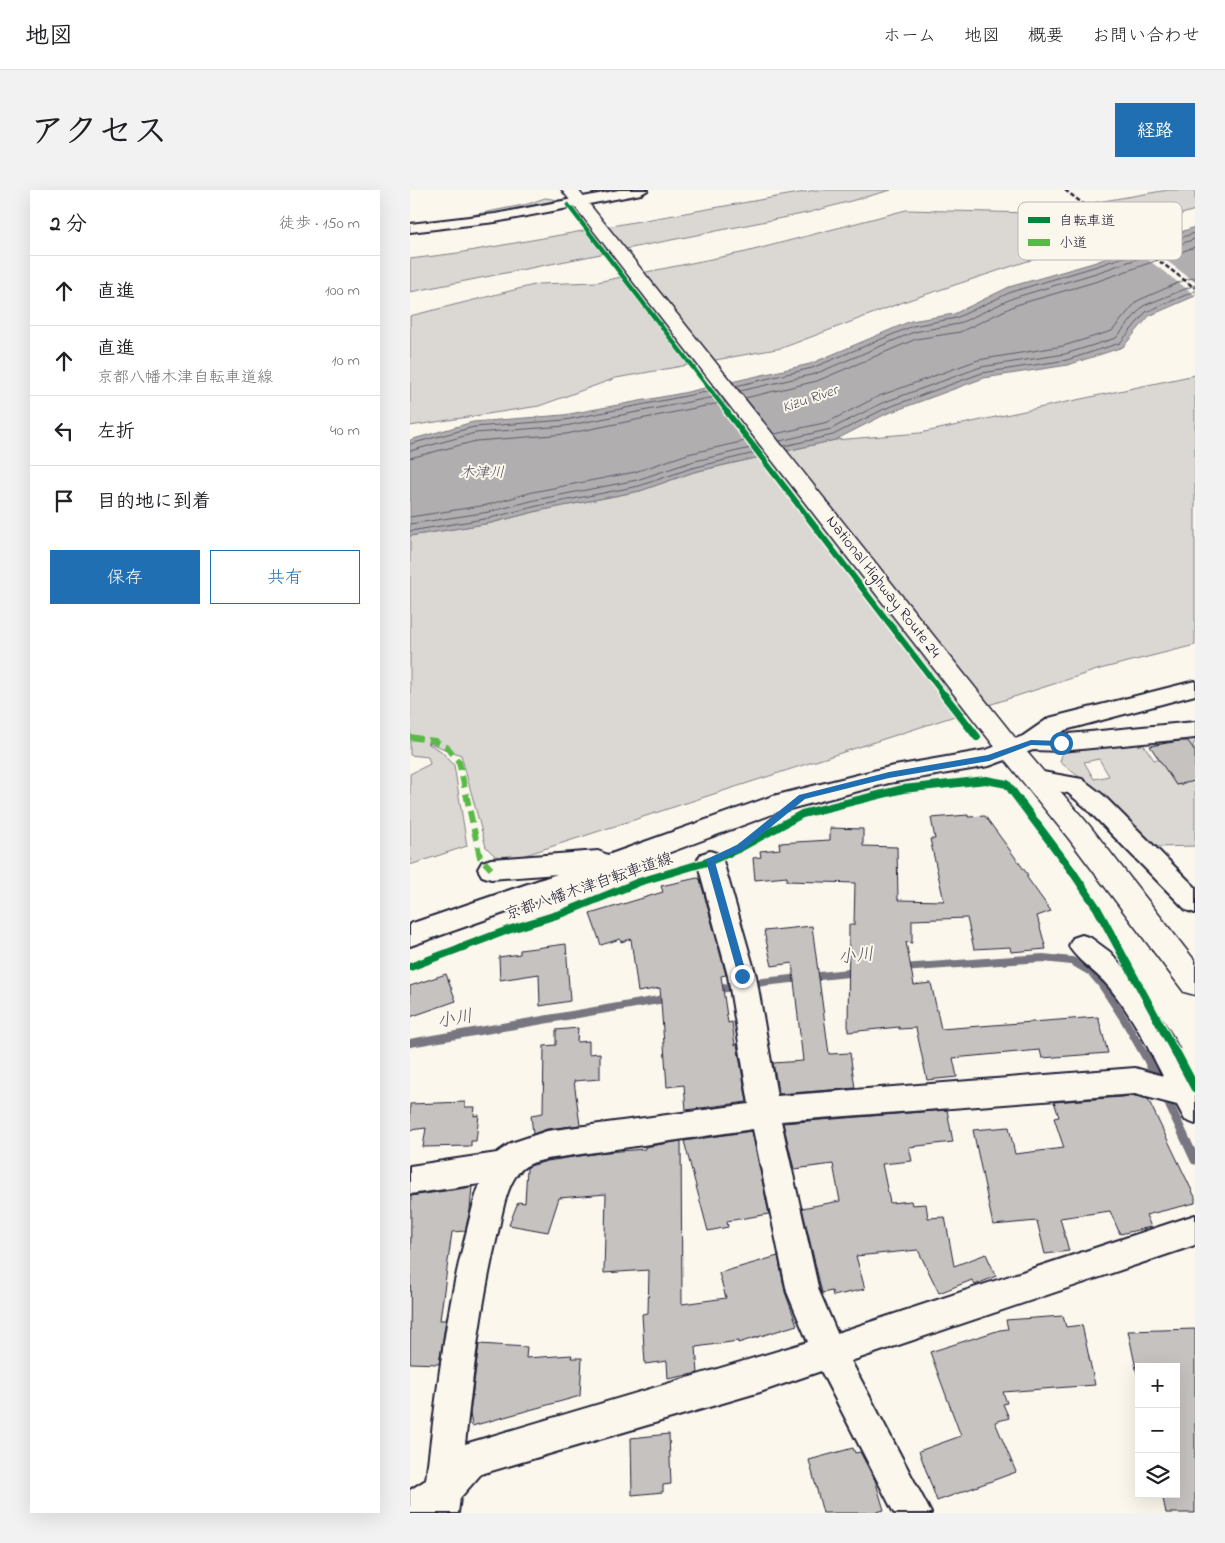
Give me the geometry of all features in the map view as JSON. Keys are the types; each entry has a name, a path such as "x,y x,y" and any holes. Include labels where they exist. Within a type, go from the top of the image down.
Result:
{"highway":[{"name":"National Highway Route 24","path":"578,200 1013,741 1037,780 1080,832 1195,984"}],"street":[{"path":"414,226 496,218 578,200 641,190"},
{"path":"414,226 439,218 520,204 542,197 544,194"},
{"path":"410,936 786,801 889,775 989,758 1013,741 1058,724 1195,688"},
{"path":"1013,741 1061,743 1195,730"},
{"path":"1037,780 1074,785 1094,801 1195,903"},
{"path":"491,869 626,859"},
{"path":"710,861 742,976 770,1136 803,1292 828,1353 913,1513"},
{"path":"1082,946 1103,960 1131,993 1187,1099"},
{"path":"441,1501 463,1320 481,1235 494,1187 505,1166 519,1153 547,1145 754,1116 779,1108 966,1092 1135,1081 1145,1082 1187,1099"},
{"path":"410,1180 505,1166"},
{"path":"410,1511 441,1501 470,1460 760,1375 1195,1230"}],"shaded area":[{"path":"816,190 891,190 807,213 410,292 410,259 458,253"},
{"path":"1168,190 1195,190 1195,210 1182,214 1182,202 1098,202"},
{"path":"545,198 559,200 553,202 555,203 481,217 442,221 528,204"},
{"path":"906,210 1018,213 1018,260 1031,260 906,301 782,348 616,378 539,406 410,426 410,316 538,284 597,282 746,252"},
{"path":"1195,375 1195,645 1100,669 513,859 495,856 486,847 461,755 427,743 441,751 454,765 467,846 410,865 410,774 430,764 428,757 410,755 410,536 491,523 538,511 640,491 694,472 835,440 920,433"},
{"path":"1191,735 1195,738 1195,743 1193,744 1195,751 1179,741 1155,745 1153,742 1143,744 1154,760 1164,758 1169,774 1176,785 1182,784 1179,779 1195,779 1195,846 1155,847 1100,793 1060,762 1063,750","holes":["1099,759 1109,776 1094,779 1084,762"]}],"water":[{"name":"木津川","path":"1195,227 1195,296 1149,316 1123,347 1068,365 984,378 886,414 835,440 694,472 640,491 538,511 491,523 410,536 410,440 473,422 564,415 683,393 810,364 911,321 954,314 1009,287 1102,260 1182,260 1182,232"}],"pier":[{"path":"1148,260 1166,260 1195,282 1195,295"},
{"path":"709,384 766,458 760,460 703,386"}],"building":[{"path":"1188,741 1195,751 1195,781 1176,785 1150,746"},
{"path":"968,815 968,817 985,816 1028,875 1026,876 1051,911 1037,916 1046,949 1011,952 1010,947 974,949 967,918 912,920 912,943 906,942 914,985 931,983 941,1029 1098,1017 1108,1053 1042,1058 1040,1050 953,1058 957,1077 927,1080 916,1028 899,1029 899,1027 848,1032 849,925 854,925 855,883 787,881 787,877 755,880 753,858 761,857 760,851 780,849 779,843 830,840 830,828 863,829 863,846 897,847 898,900 944,901 930,839 935,839 931,818"},
{"path":"697,878 700,879 726,975 721,976 728,1023 732,1022 747,1102 686,1110 684,1085 667,1087 660,988 638,992 631,939 621,942 620,939 601,945 590,914 663,892 661,886"},
{"path":"812,926 829,1054 850,1053 855,1088 779,1094 773,1063 803,1061 792,963 772,966 764,931"},
{"path":"566,944 570,1001 540,1006 539,974 500,980 499,957 520,954 520,950"},
{"path":"446,974 456,1001 410,1017 410,986"},
{"path":"578,1028 577,1042 589,1041 589,1054 600,1053 600,1079 574,1081 580,1125 547,1129 533,1134 531,1115 543,1113 544,1046 556,1045 556,1030"},
{"path":"1135,1096 1148,1099 1195,1197 1195,1203 1146,1215 1151,1227 1120,1234 1110,1211 1060,1218 1069,1251 1045,1254 1037,1221 993,1225 973,1130 1009,1127 1015,1154 1064,1148 1054,1118 1059,1117 1054,1102"},
{"path":"465,1102 465,1107 475,1107 474,1116 479,1115 476,1141 471,1141 471,1146 423,1147 426,1128 410,1130 410,1104"},
{"path":"947,1110 953,1142 909,1147 912,1161 882,1164 890,1203 911,1201 912,1205 926,1204 928,1218 945,1217 954,1266 986,1254 996,1276 975,1285 972,1280 939,1293 918,1250 856,1256 865,1289 833,1296 832,1291 822,1293 802,1208 840,1201 833,1164 794,1169 783,1123"},
{"path":"752,1131 769,1214 727,1221 728,1227 708,1231 684,1141"},
{"path":"681,1141 682,1304 726,1298 719,1273 778,1256 785,1292 797,1325 738,1343 738,1341 696,1347 698,1373 668,1379 667,1361 645,1364 642,1314 648,1313 649,1270 604,1273 606,1194 559,1198 548,1232 509,1225 518,1202 525,1203 527,1168 530,1166 547,1161 607,1152 645,1149 645,1147"},
{"path":"472,1187 470,1210 465,1231 452,1232 440,1320 446,1320 439,1364 410,1363 411,1196"},
{"path":"1063,1316 1066,1327 1082,1325 1095,1385 1003,1392 1007,1403 1003,1404 1009,1418 995,1422 1016,1472 937,1501 919,1451 961,1436 930,1352 1008,1329 1006,1320"},
{"path":"1195,1329 1195,1513 1166,1513 1163,1498 1180,1498 1180,1363 1135,1364 1128,1331"},
{"path":"479,1344 527,1347 526,1358 572,1355 571,1358 582,1358 580,1396 472,1426 470,1413"},
{"path":"669,1434 671,1484 663,1485 663,1492 632,1495 631,1438"},
{"path":"853,1448 855,1453 860,1452 875,1480 884,1510 873,1513 823,1513 809,1460"}],"waterway":[{"name":"小川","path":"902,968 1043,958 1072,961 1091,972 1102,985 1145,1056"},
{"name":"小川","path":"714,990 763,982 858,972"},
{"name":"小川","path":"410,1043 670,998"},
{"name":"小川","path":"1145,1054 1159,1083"},
{"name":"小川","path":"1164,1093 1195,1160"}],"railway":[{"path":"1065,190 1081,202"},
{"path":"1158,260 1195,288"}],"marked path":[{"path":"410,737 435,741 448,748 459,762 480,857 491,869"}],"cycle path":[{"path":"568,205 977,737"},
{"name":"京都八幡木津自転車道線","path":"410,967 508,930 563,913 639,882 710,861 740,848 802,814 903,789 986,780 1007,784 1072,871 1097,908 1195,1088"}],"route":[{"path":"742,976 710,861 740,848 802,797 889,775 989,758 1031,742 1061,743"}],"water label":[{"name":"Kizu River","path":"810,399"}]}
